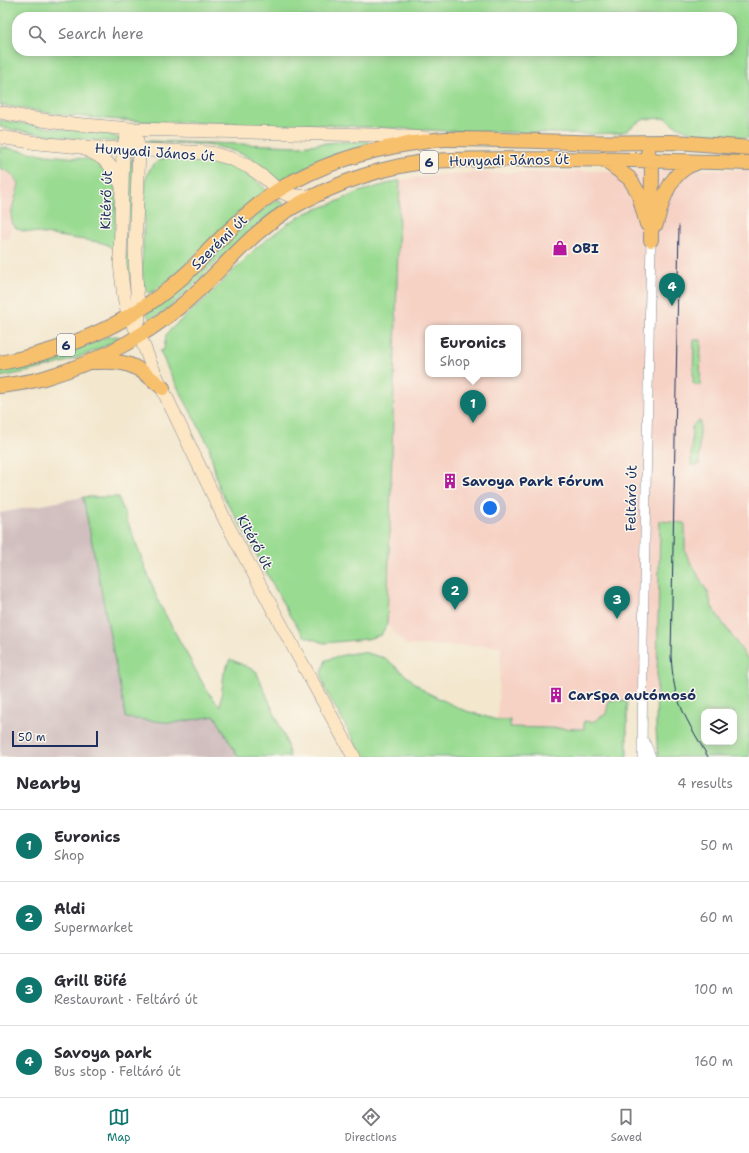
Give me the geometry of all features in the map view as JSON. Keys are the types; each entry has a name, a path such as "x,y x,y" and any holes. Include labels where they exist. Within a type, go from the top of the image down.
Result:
{"main road":[{"name":"Hunyadi János út","path":"0,112 62,123 131,128 371,135 444,139 613,143 686,143 749,148"},
{"name":"Kitérő út","path":"133,313 136,277 135,250 139,150 136,136 131,128 126,137 123,149 120,264 124,297 133,313 152,367 226,522 354,757"},
{"name":"Hunyadi János út","path":"0,137 37,143 81,147 211,153 232,159 249,167 278,190 288,195 298,196 314,196 372,173 403,165 433,161 465,159 603,159 749,163"},
{"name":"Szerémi út","path":"0,363 53,350 98,332 133,313 159,296 187,273 235,224 258,205 278,190 298,179 325,166 389,146 444,139"},
{"path":"636,142 647,151 651,160 651,240"},
{"path":"81,147 97,154 108,163 116,174 122,188"},
{"path":"603,159 629,178 638,192 651,240"},
{"path":"651,240 663,199 671,182 687,167 700,162"},
{"name":"Szerémi út","path":"0,386 42,379 87,362 140,336 185,303 261,230 294,207 314,196"},
{"path":"87,362 127,364 137,368 163,388"}],"street":[{"name":"Feltáró út","path":"642,757 643,623 651,240"},
{"path":"643,737 651,757"}],"shaded area":[{"path":"0,168 9,172 19,183 12,208 12,223 9,239 0,238"},
{"path":"707,169 749,170 749,661 712,607 708,593 687,556 685,550 685,525 660,521 657,702 609,700 606,714 592,722 584,729 510,727 510,720 497,720 501,646 406,645 387,624 400,180 445,174"},
{"path":"83,497 126,718 173,723 215,716 238,757 0,757 0,513"}],"green space":[{"path":"0,0 749,0 749,138 693,133 672,124 667,118 645,119 626,131 619,133 590,134 449,131 304,124 276,126 223,123 154,122 56,114 0,105"},
{"path":"0,120 58,129 109,134 122,140 122,142 76,139 8,129 0,127"},
{"path":"148,141 299,146 337,142 367,141 370,143 368,145 323,160 281,181 253,160 244,155 220,147 195,144 144,143"},
{"path":"0,147 47,155 87,159 98,162 107,168 117,186 114,249 106,244 98,242 24,231 17,228 13,224 11,218 19,183 9,172 0,168"},
{"path":"132,158 134,304 128,295 126,270 129,167"},
{"path":"166,158 187,158 218,162 237,169 250,176 266,190 234,216 179,271 151,293 147,292 144,288 142,267 146,178 153,165"},
{"path":"400,180 387,624 381,635 367,639 324,643 304,636 290,616 240,524 219,489 209,446 160,351 164,350 166,335 172,328 203,301 256,248 287,224 306,213 359,192"},
{"path":"278,200 284,204 246,234 165,311 151,319 149,318 147,315 149,312 189,281 236,233 254,217 270,204"},
{"path":"116,336 120,338 105,346 62,363 0,377 0,369 50,359 106,337"},
{"path":"694,340 701,340 700,386 693,383"},
{"path":"697,421 700,421 699,465 691,465 692,427"},
{"path":"83,497 118,497 159,603 207,691 220,706 224,673 230,659 256,671 285,738 290,757 238,757 215,716 173,723 126,718"},
{"path":"660,521 684,523 685,550 687,556 708,593 712,607 749,661 749,757 658,757 656,728"},
{"path":"363,652 385,658 426,692 463,710 497,720 510,720 510,727 584,729 584,721 592,722 606,714 609,700 627,701 627,757 363,757 325,689 321,673 326,660 347,654"}],"tram line":[{"path":"679,226 671,656 672,671 677,696 687,720 708,757"}],"place":[{"name":"OBI","path":"560,248"},
{"name":"Savoya park","path":"672,306"},
{"name":"Euronics","path":"473,423"},
{"name":"Savoya Park Fórum","path":"450,481"},
{"name":"Aldi","path":"455,610"},
{"name":"Grill Büfé","path":"617,619"},
{"name":"CarSpa autómosó","path":"556,695"}]}
